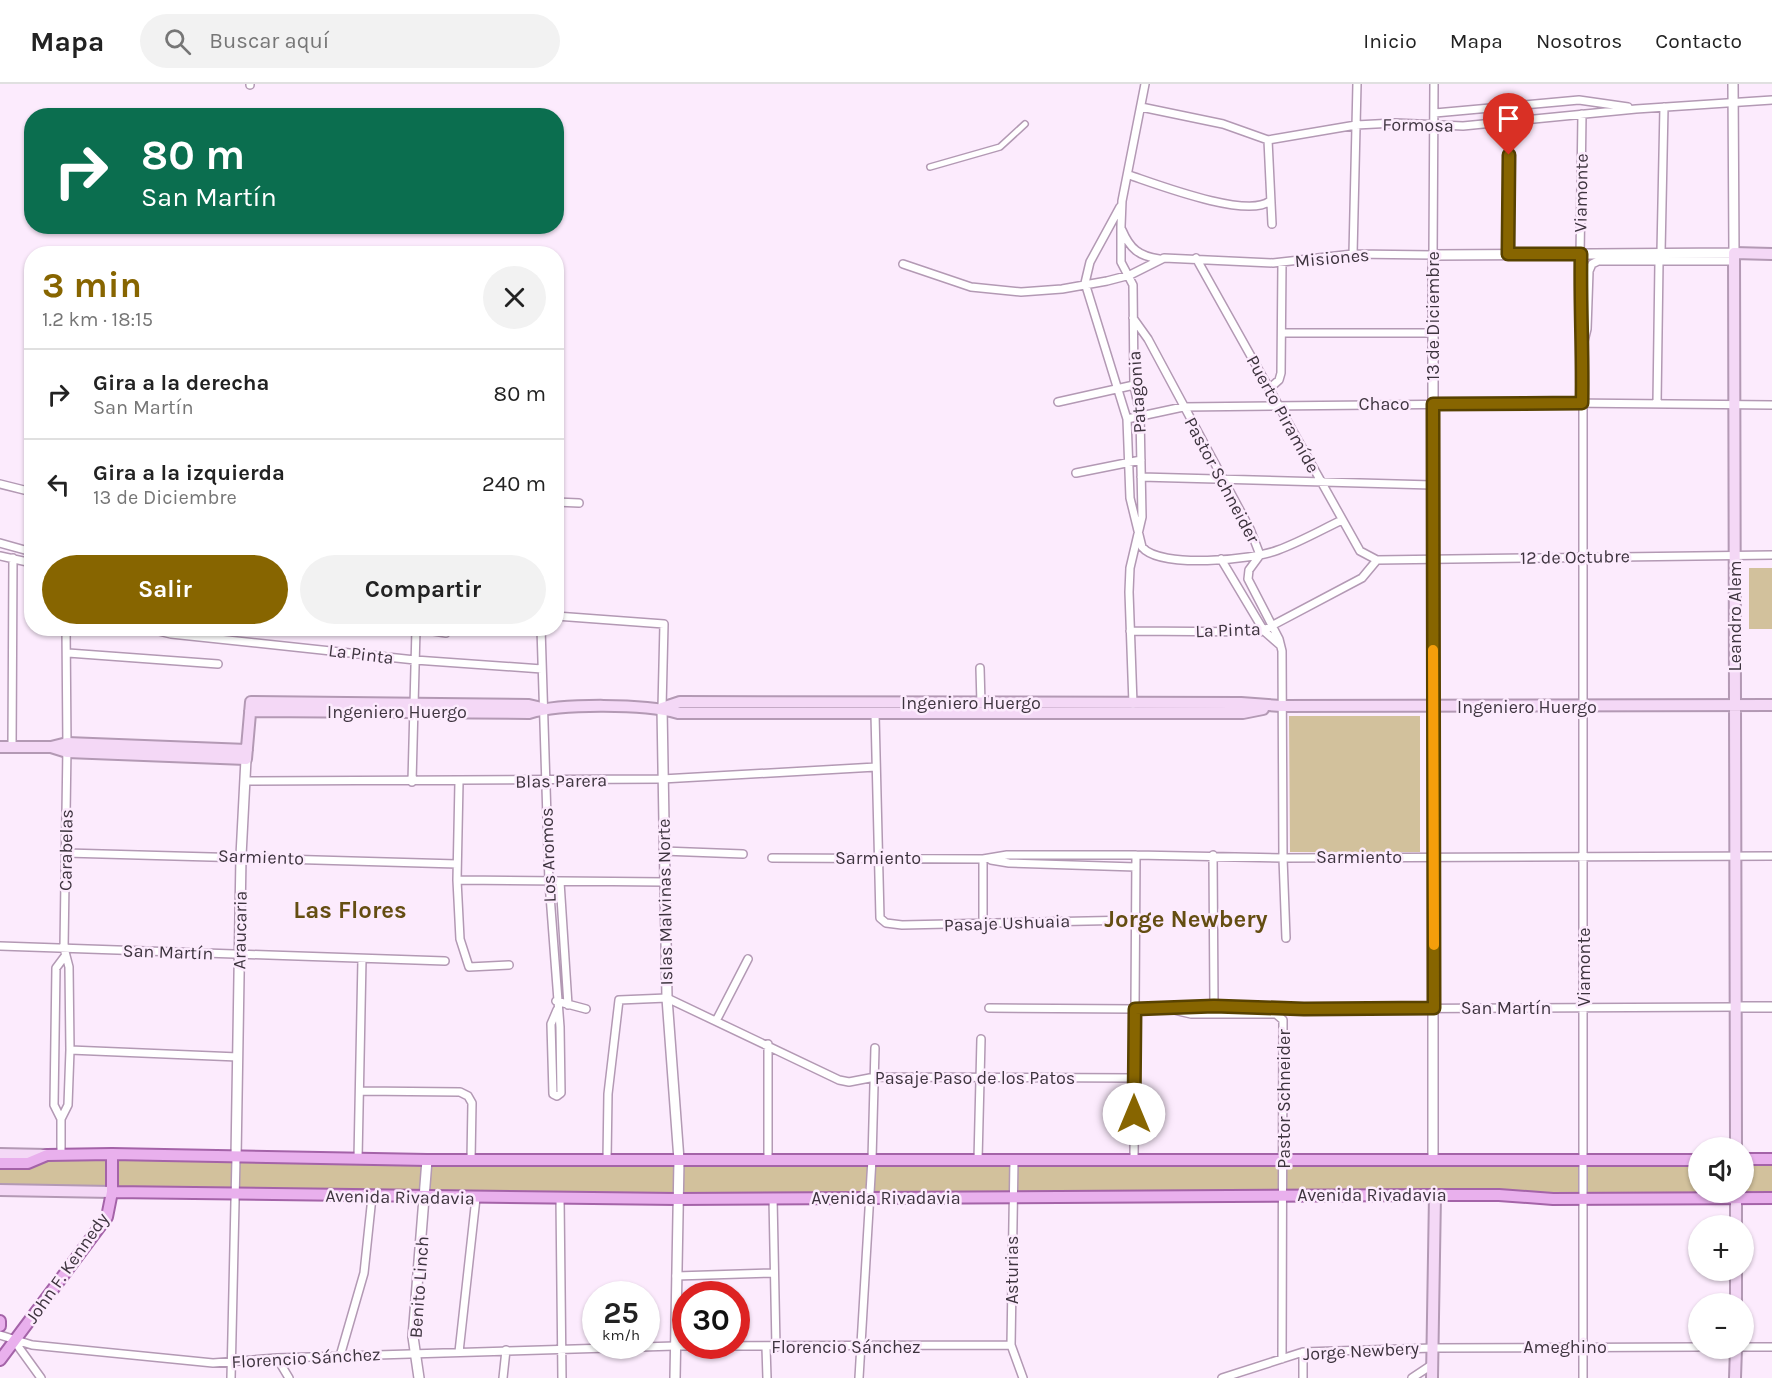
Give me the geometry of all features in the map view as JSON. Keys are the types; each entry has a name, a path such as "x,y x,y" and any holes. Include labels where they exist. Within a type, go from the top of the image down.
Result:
{"main road":[{"name":"Misiones","path":"1734,257 1772,254"},
{"name":"Leandro Alem","path":"1734,257 1736,1137"},
{"name":"Ingeniero Huergo","path":"662,708 680,702 1583,707 1772,705"},
{"name":"Ingeniero Huergo","path":"250,706 413,709 529,705 544,708 662,708 678,713 875,714 1243,713 1281,706"},
{"name":"Araucaria","path":"247,754 250,706"},
{"path":"0,747 67,747 247,754"},
{"name":"Avenida Rivadavia","path":"0,1154 427,1160 1688,1160"},
{"name":"John F. Kennedy","path":"0,1360 107,1217 112,1192 112,1154"},
{"path":"0,1162 27,1163 47,1155"},
{"path":"1754,1160 1772,1160"},
{"name":"Avenida Rivadavia","path":"0,1190 426,1198 677,1199 1435,1195 1584,1199 1688,1196"},
{"path":"1432,1378 1435,1195"},
{"name":"Avenida Rivadavia","path":"1754,1196 1772,1198"},
{"path":"1735,1378 1736,1359"}],"street":[{"name":"Patagonia","path":"1133,704 1130,631 1131,568 1142,517 1140,415 1134,386 1133,285 1130,275 1121,262 1121,225 1122,203 1145,84"},
{"path":"1353,254 1357,84"},
{"name":"13 de Diciembre","path":"1433,1160 1434,84"},
{"name":"Leandro Alem","path":"1733,84 1734,257"},
{"path":"1435,113 1579,100 1594,100 1636,109"},
{"name":"Formosa","path":"1141,107 1223,124 1268,140 1356,125 1463,126 1636,109 1772,100"},
{"path":"1657,403 1664,107"},
{"name":"Viamonte","path":"1582,114 1579,329 1583,344"},
{"path":"1508,254 1509,122"},
{"path":"930,166 1000,147 1025,124"},
{"path":"1268,140 1272,224"},
{"path":"1129,175 1222,204 1258,207 1270,201"},
{"path":"1122,203 1090,262 1086,283 1127,419 1130,498 1138,537 1146,552 1167,559 1221,559 1260,555 1277,551 1342,520"},
{"path":"1121,225 1132,249 1142,256 1159,259"},
{"name":"Misiones","path":"903,264 971,287 1001,291 1054,290 1130,275 1159,259 1196,258 1282,263 1353,254 1734,257"},
{"name":"Misiones","path":"1592,264 1598,261 1660,257"},
{"name":"Puerto Piramíde","path":"1196,258 1360,551 1377,560"},
{"path":"1270,388 1279,380 1281,373 1282,263"},
{"name":"Viamonte","path":"1583,1378 1585,1160 1582,403 1583,344 1587,329 1589,271 1592,264"},
{"name":"Pastor Schneider","path":"1133,318 1250,529 1260,555 1249,570 1248,579 1280,645 1286,938"},
{"path":"1282,333 1434,333"},
{"path":"1058,402 1134,386"},
{"name":"Chaco","path":"1127,419 1184,407 1582,403 1772,405"},
{"path":"1076,473 1141,460"},
{"path":"1141,477 1432,485"},
{"path":"0,484 24,490"},
{"path":"564,502 579,502"},
{"path":"0,543 24,550"},
{"name":"12 de Octubre","path":"1377,560 1772,555"},
{"path":"0,556 24,561"},
{"path":"12,747 13,558"},
{"name":"Pastor Schneider","path":"1221,559 1264,631 1280,645"},
{"name":"La Pinta","path":"1130,631 1264,631 1362,578 1377,560"},
{"name":"Islas Malvinas Norte","path":"564,617 664,624 662,779 667,998 679,1160 676,1281"},
{"name":"Carabelas","path":"61,1155 61,1119 68,1105 70,1050 69,967 64,948 67,636"},
{"name":"La Pinta","path":"190,636 415,660 542,669"},
{"path":"412,782 415,636"},
{"name":"Los Aromos","path":"541,636 549,882 557,1010 561,1093 557,1096 553,1094 551,1024 557,1010"},
{"path":"68,653 218,663"},
{"path":"980,668 981,704"},
{"path":"875,714 878,859"},
{"name":"Araucaria","path":"236,1158 241,856 247,754"},
{"name":"Blas Parera","path":"245,781 546,782 662,779 876,767"},
{"path":"459,782 457,880 460,939 469,967 509,965"},
{"path":"663,851 743,854"},
{"name":"Sarmiento","path":"66,853 241,856 457,864"},
{"name":"Sarmiento","path":"983,859 1007,855 1213,855 1283,858 1772,856"},
{"path":"1134,1160 1136,855"},
{"path":"1213,855 1214,1006"},
{"name":"Sarmiento","path":"772,858 983,859 1009,863 1136,867"},
{"name":"Pasaje Ushuaia","path":"878,859 880,918 886,923 902,925 1135,920"},
{"path":"983,859 983,922"},
{"path":"457,880 664,882"},
{"name":"Los Aromos","path":"560,882 568,1005"},
{"name":"San Martín","path":"0,946 445,961"},
{"name":"Carabelas","path":"61,1119 54,1105 56,968 65,957"},
{"path":"358,1159 362,959"},
{"path":"716,1021 748,959"},
{"name":"Pasaje Paso de los Patos","path":"607,1160 608,1094 619,1000 667,998 768,1044 839,1080 849,1082 875,1077 1135,1078"},
{"path":"556,1001 586,1009"},
{"name":"San Martín","path":"989,1008 1772,1007"},
{"name":"San Martín","path":"1167,1008 1191,1014 1276,1014 1283,1020"},
{"name":"Pastor Schneider","path":"1282,1359 1283,1020"},
{"path":"978,1160 981,1039"},
{"path":"768,1044 768,1161"},
{"path":"859,1378 872,1160 875,1048"},
{"path":"70,1050 238,1056"},
{"path":"360,1091 460,1092 468,1096 472,1103 471,1160"},
{"path":"231,1378 236,1158"},
{"name":"Benito Linch","path":"419,1378 414,1337 427,1160"},
{"name":"Asturias","path":"1014,1160 1011,1345 1023,1378"},
{"path":"340,1356 364,1273 372,1197"},
{"path":"459,1352 476,1198"},
{"path":"560,1198 562,1378"},
{"path":"773,1198 776,1347"},
{"path":"676,1276 774,1273"},
{"name":"Florencio Sánchez","path":"0,1335 15,1342 213,1363 277,1358 672,1346"},
{"path":"15,1342 41,1378"},
{"name":"Florencio Sánchez","path":"750,1347 860,1348 1011,1345"},
{"path":"766,1347 767,1378"},
{"name":"Ameghino","path":"1433,1348 1688,1347"},
{"path":"1754,1347 1772,1347"},
{"name":"Jorge Newbery","path":"1222,1378 1303,1352 1433,1348"},
{"path":"503,1378 506,1350"},
{"path":"1303,1352 1303,1378"},
{"path":"277,1358 289,1378"},
{"name":"Islas Malvinas Norte","path":"675,1359 675,1378"},
{"path":"1412,1378 1432,1364"}],"shaded area":[{"path":"1749,568 1772,568 1772,629 1749,629"},
{"path":"1289,716 1420,716 1420,852 1290,852"},
{"path":"0,1154 1688,1160 1688,1198 1012,1198 0,1190"},
{"path":"1754,1159 1772,1159 1772,1198 1754,1198"}],"slow traffic":[{"path":"1433,650 1434,945"}],"district":[{"name":"Las Flores","path":"350,910"},
{"name":"Jorge Newbery","path":"1186,919"}],"route":[{"path":"1134,1114 1135,1009 1214,1006 1280,1006 1304,1009 1434,1008 1433,404 1582,403 1583,344 1579,329 1581,254 1508,254 1509,155"}]}
